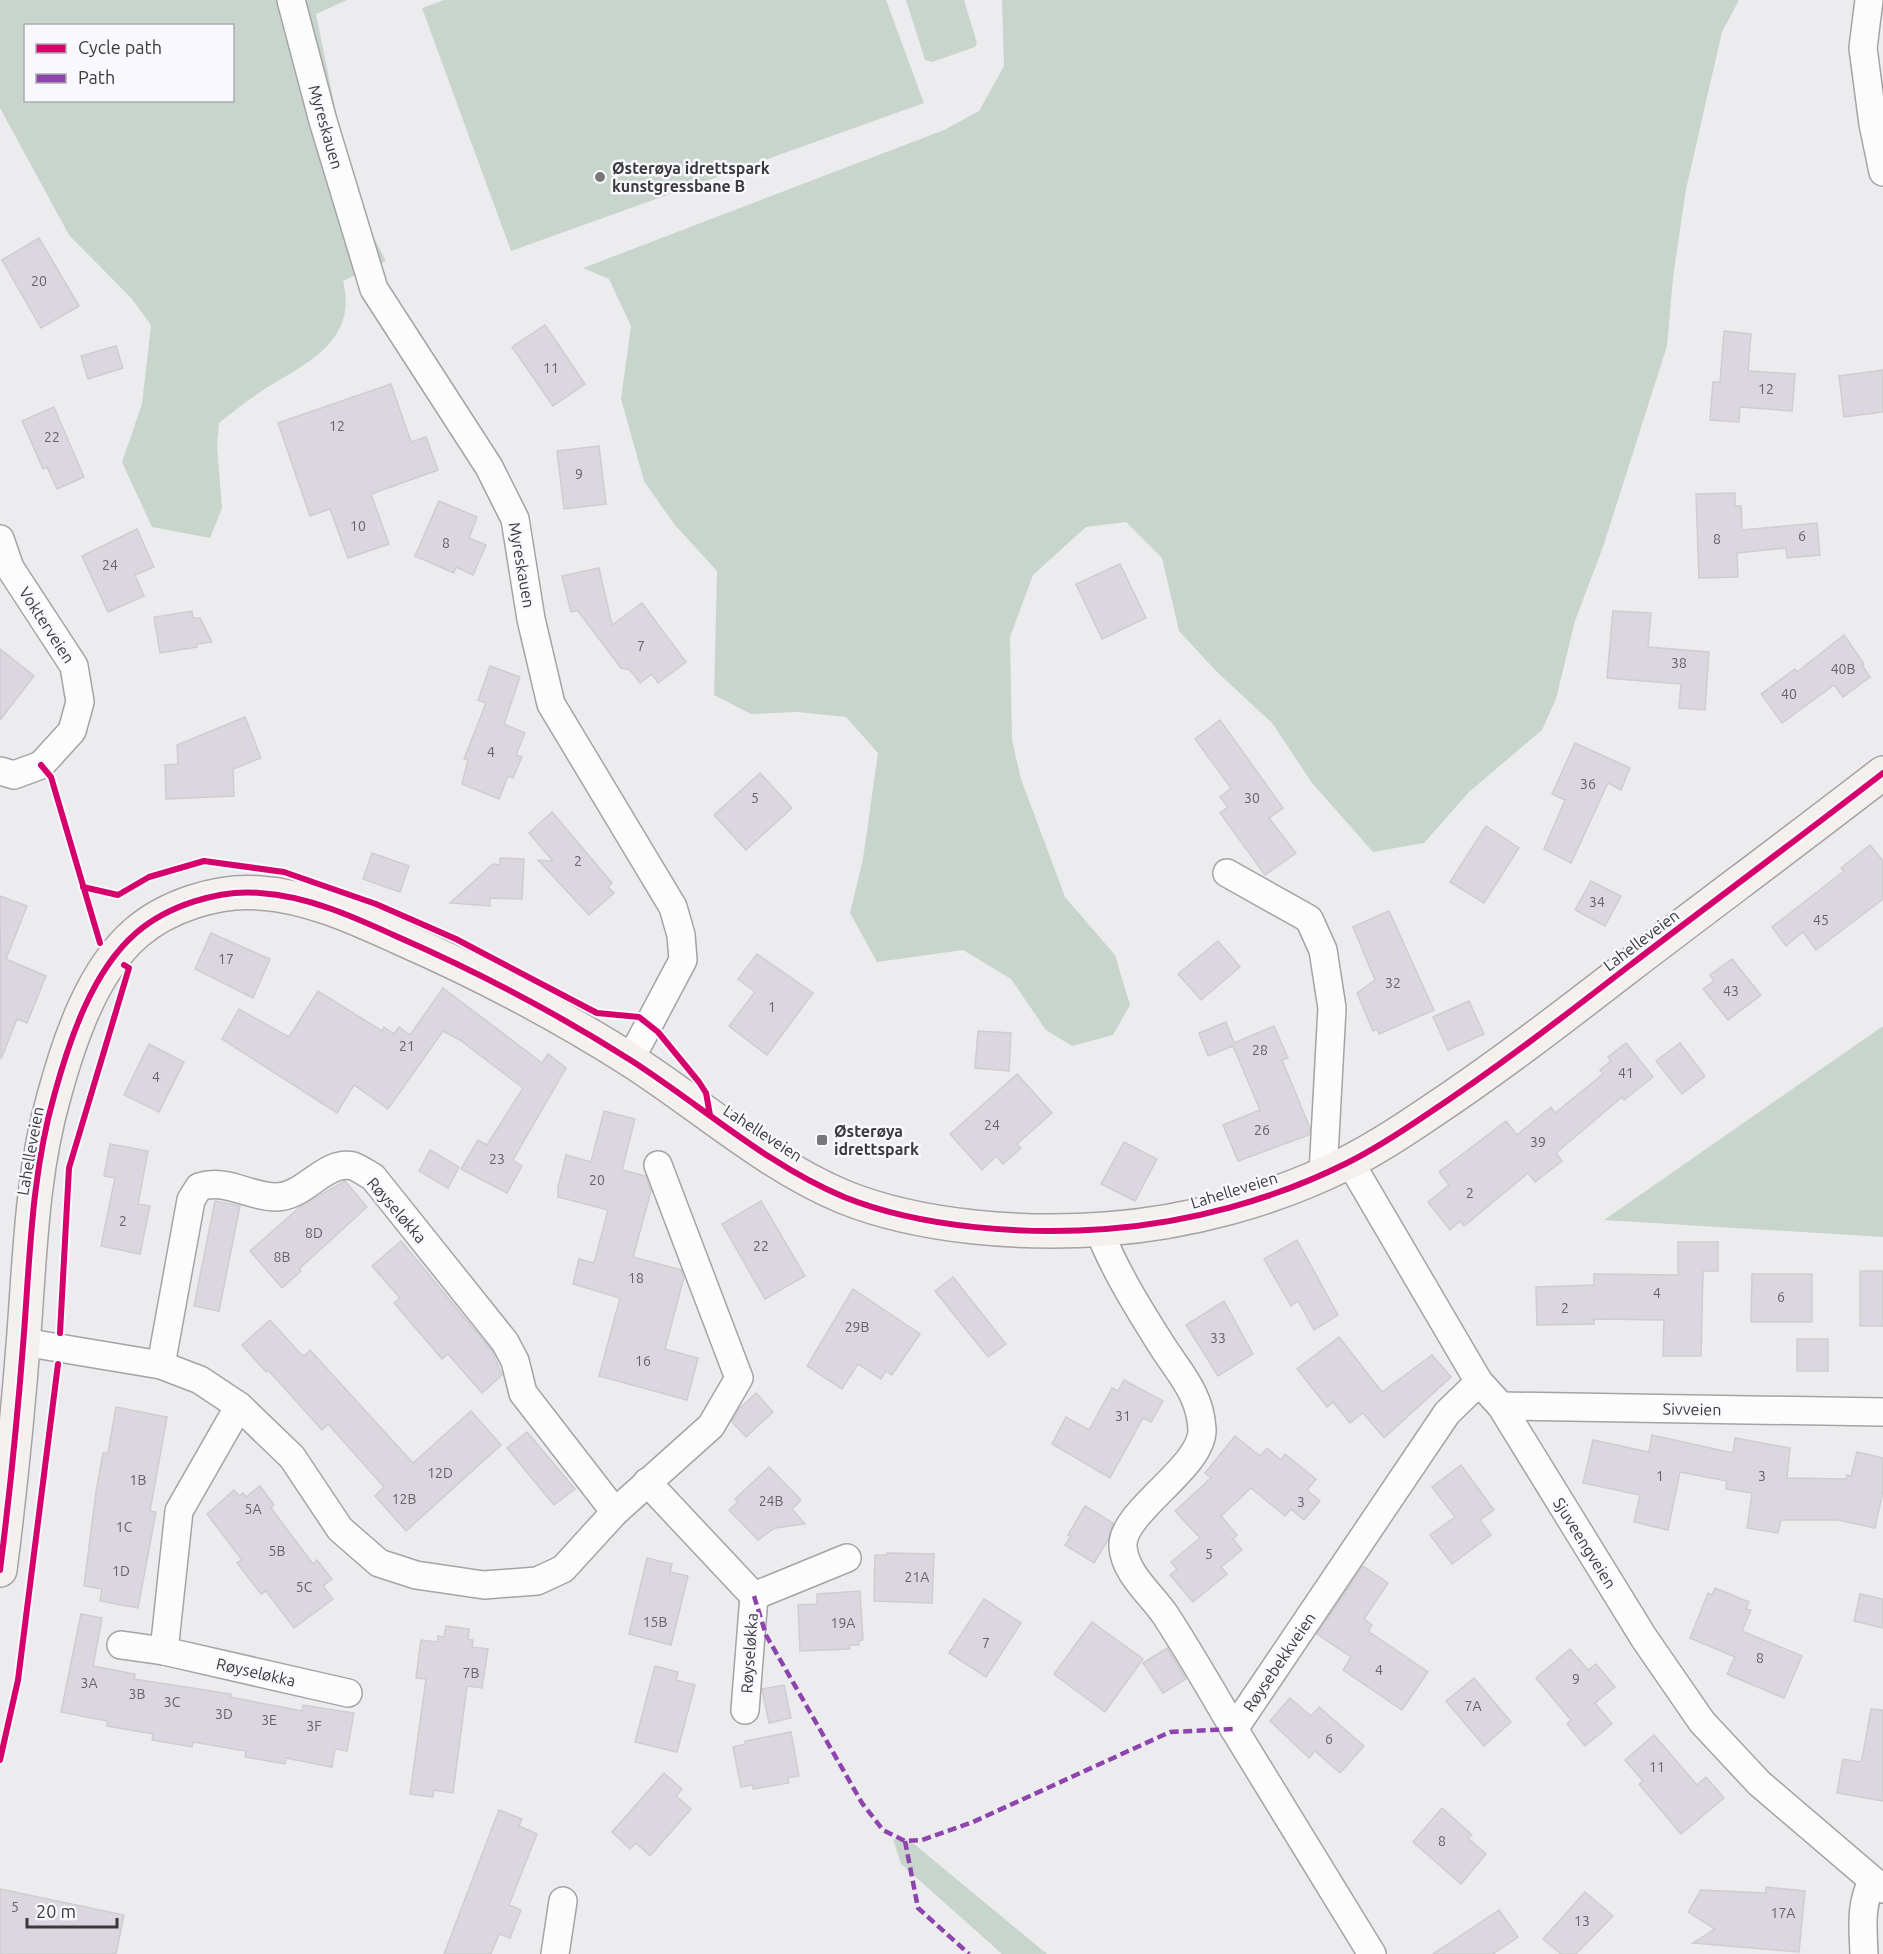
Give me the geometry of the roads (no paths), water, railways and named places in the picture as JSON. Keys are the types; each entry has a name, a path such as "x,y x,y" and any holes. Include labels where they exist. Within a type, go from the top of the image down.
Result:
{"street":[{"name":"Myreskauen","path":"291,0 323,121 374,289 489,467 515,519 531,619 551,704 673,908 681,935 683,960 630,1060"},
{"path":"1869,0 1863,48 1873,124 1883,172"},
{"name":"Vokterveien","path":"0,539 10,568 74,666 80,702 72,731 41,765 14,776 0,771"},
{"name":"Lahelleveien","path":"0,1570 23,1342 32,1217 41,1150 54,1093 89,1001 113,956 141,928 180,908 216,895 258,892 342,912 453,961 630,1060 780,1162 842,1196 904,1215 955,1224 1018,1229 1099,1230 1193,1217 1297,1185 1337,1168 1381,1145 1488,1074 1883,774"},
{"path":"1227,873 1308,919 1323,950 1332,1008 1337,1168"},
{"path":"23,1342 161,1365 200,1380 239,1406 292,1457 340,1529 379,1563 416,1575 484,1585 537,1581 563,1569 615,1512 711,1426 740,1378 658,1165"},
{"name":"Røyseløkka","path":"161,1365 191,1200 199,1187 213,1182 276,1197 294,1194 338,1166 353,1166 373,1177 505,1342 515,1361 523,1393 615,1512"},
{"name":"Sjuveengveien","path":"1337,1168 1479,1382 1501,1407 1644,1638 1702,1722 1759,1783 1878,1886 1865,1896 1864,1954"},
{"path":"1099,1230 1122,1280 1197,1397 1203,1432 1187,1465 1155,1495 1130,1528 1123,1545 1127,1564 1165,1614 1234,1729"},
{"name":"Røysebekkveien","path":"1372,1954 1234,1729 1447,1413 1479,1382"},
{"path":"164,1651 179,1511 239,1406"},
{"name":"Sivveien","path":"1501,1407 1883,1412"},
{"name":"Røyseløkka","path":"647,1482 753,1596 745,1710"},
{"name":"Røyseløkka","path":"753,1596 848,1558"},
{"name":"Røyseløkka","path":"121,1645 164,1651 348,1692"},
{"path":"555,1954 563,1901"}],"place":[{"name":"Østerøya idrettspark kunstgressbane B","path":"600,177"},
{"name":"Østerøya idrettspark","path":"822,1140"}]}
